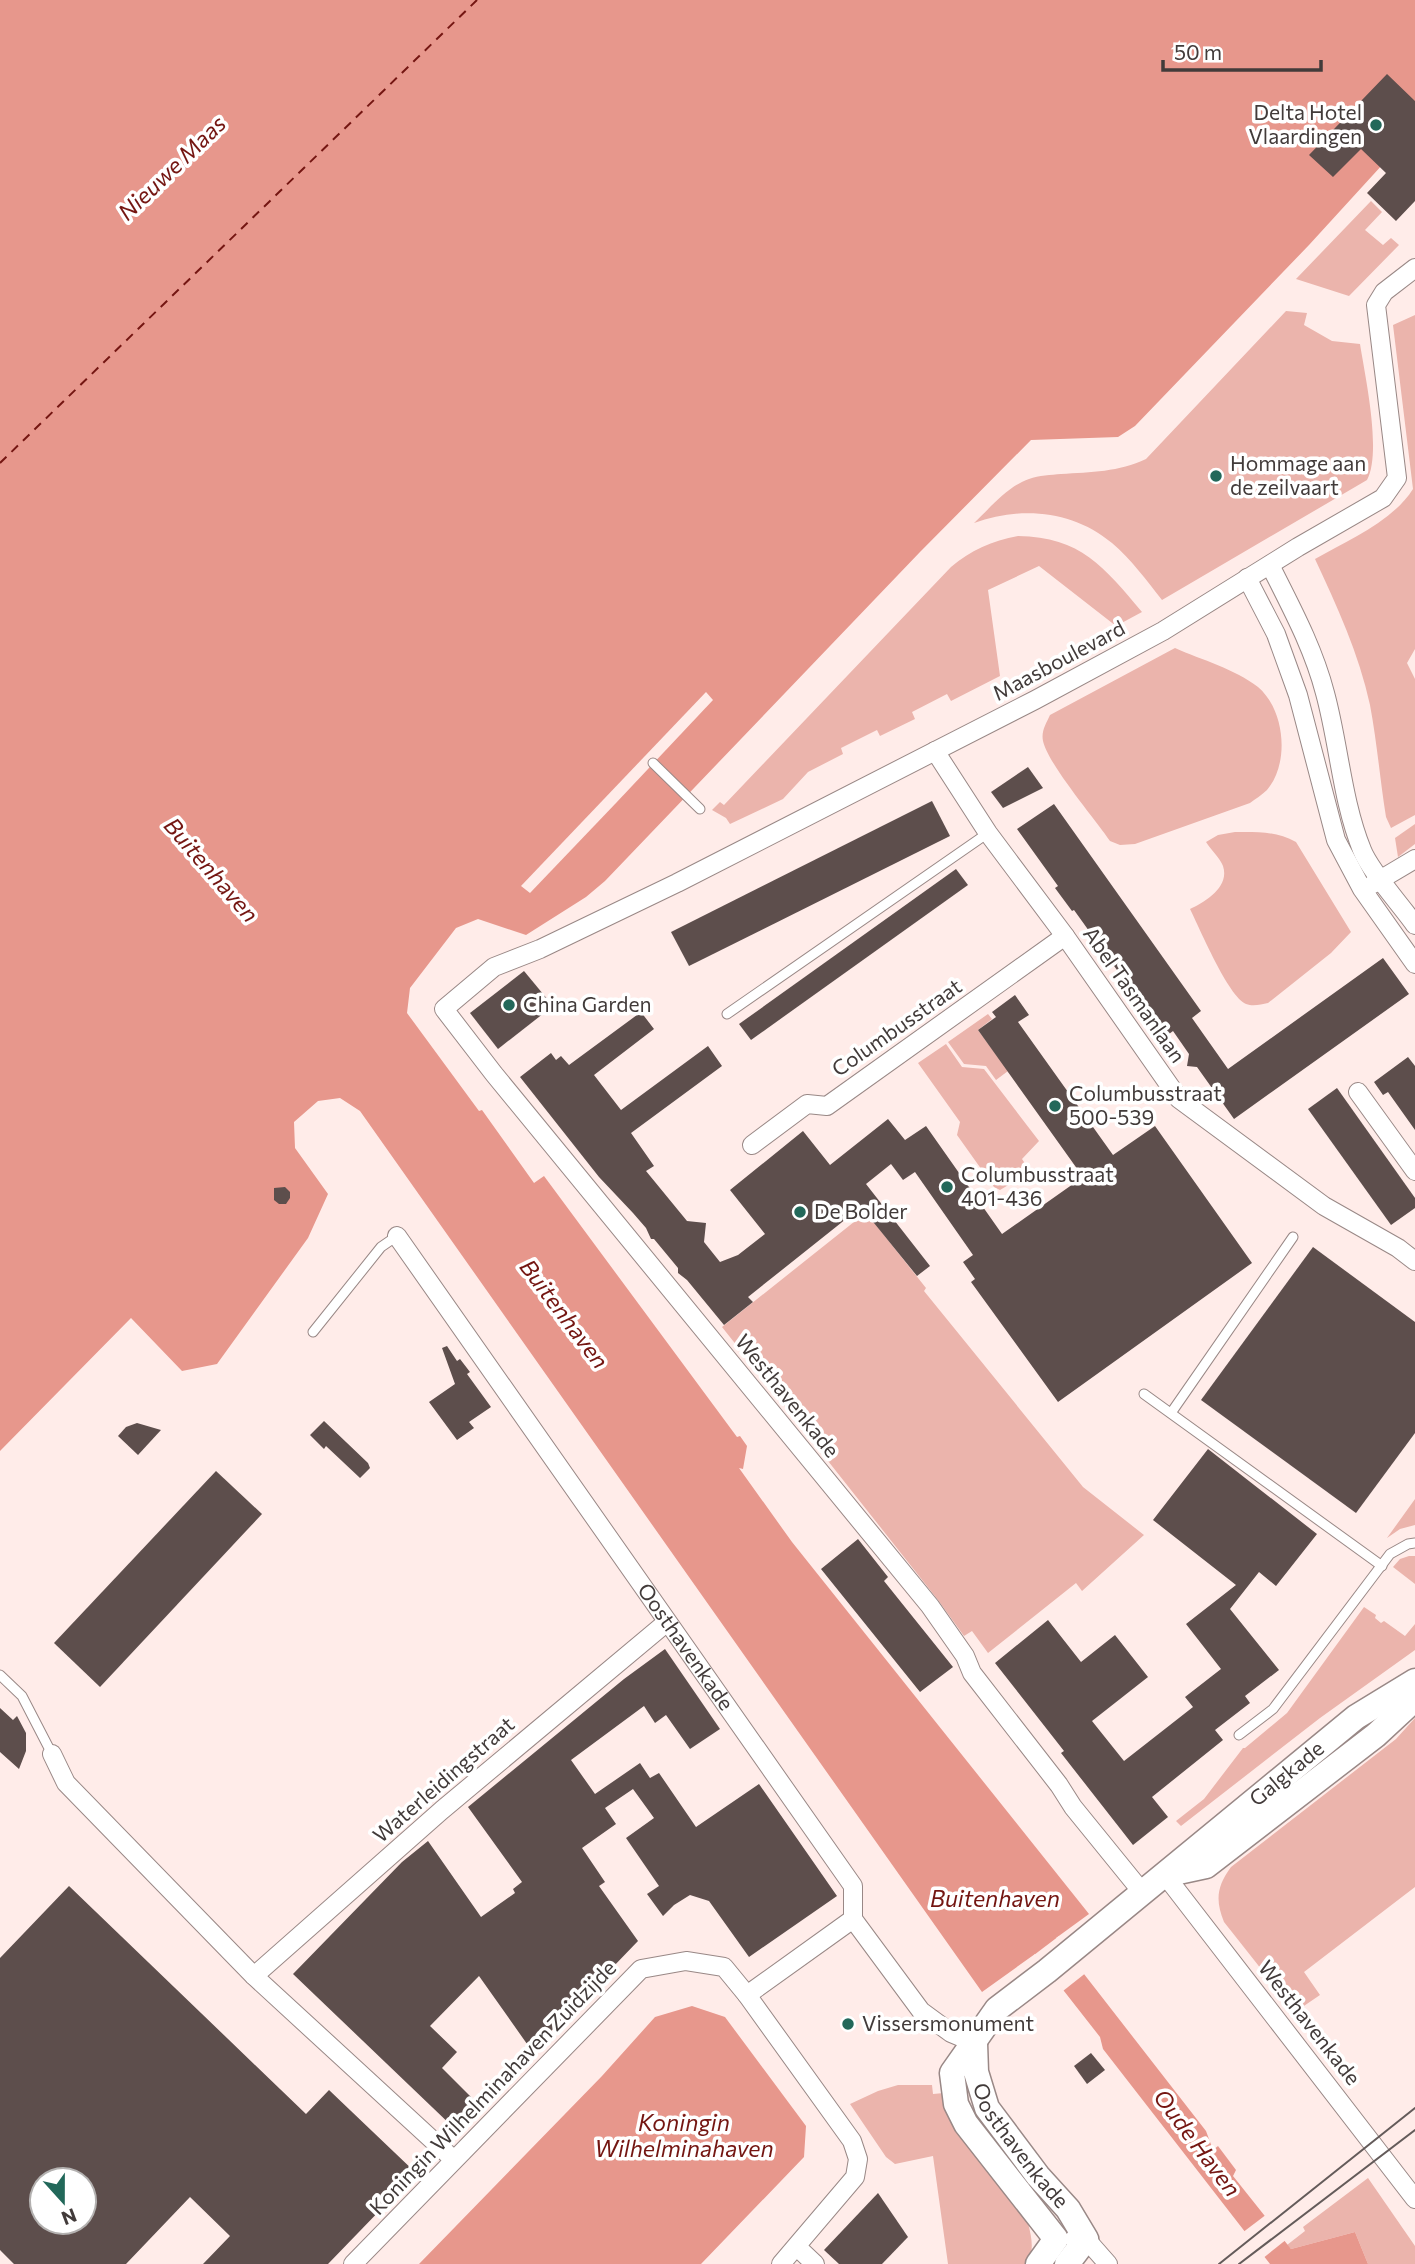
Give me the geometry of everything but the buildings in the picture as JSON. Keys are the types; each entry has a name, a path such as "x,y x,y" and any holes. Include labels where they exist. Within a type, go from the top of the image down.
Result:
{"main road":[{"name":"Galgkade","path":"1047,1971 1356,1717 1415,1681"},
{"name":"Galgkade","path":"1165,1875 1206,1866 1376,1735 1415,1699"},
{"name":"Oosthavenkade","path":"1047,1971 997,2009 952,2073 956,2104 966,2124 1072,2252"},
{"path":"1038,2264 1072,2252"}],"street":[{"name":"Maasboulevard","path":"520,956 677,883 1163,631 1383,498 1397,478 1376,305 1384,292 1415,268"},
{"path":"1269,565 1317,664 1354,827 1363,853 1415,925"},
{"path":"1247,578 1276,634 1298,695 1336,840 1362,889 1415,964"},
{"name":"Abel Tasmanlaan","path":"935,751 988,833 1065,936 1179,1098 1324,1206 1398,1248 1415,1261"},
{"path":"1362,889 1415,859"},
{"name":"Columbusstraat","path":"752,1145 807,1104 827,1106 1065,936"},
{"name":"Westhavenkade","path":"520,956 494,967 444,1009 494,1074 930,1606 965,1656 972,1673 1051,1774 1073,1807 1142,1892"},
{"path":"1358,1092 1415,1171"},
{"name":"Oosthavenkade","path":"397,1236 853,1886 853,1919"},
{"name":"Waterleidingstraat","path":"254,1976 442,1810 667,1622"},
{"path":"52,1754 66,1783 254,1976 453,2159"},
{"name":"Westhavenkade","path":"1165,1875 1415,2199"},
{"path":"747,1995 853,1919 921,2011 951,2033 975,2043"},
{"name":"Koningin Wilhelminahaven Zuidzijde","path":"353,2264 641,1969 686,1961 724,1968 747,1995 852,2141 858,2159 855,2177 781,2264"},
{"path":"797,2247 815,2264"},
{"name":"Oosthavenkade","path":"1072,2252 1108,2264"}],"lane":[{"path":"653,763 700,810"},
{"path":"727,1014 988,833"},
{"path":"313,1332 381,1247 397,1236"},
{"path":"1171,1413 1293,1237"},
{"path":"1144,1394 1382,1566"},
{"path":"1239,1735 1273,1709 1390,1554 1415,1543"},
{"path":"0,1675 22,1696 52,1754"}],"shaded area":[{"path":"1371,201 1382,212 1365,230 1383,245 1391,238 1399,245 1349,296 1296,279"},
{"path":"1286,311 1307,313 1304,325 1332,341 1360,344 1373,433 1371,467 1367,480 1162,600 1119,549 1097,532 1080,524 1046,514 1028,513 1009,514 974,523 1007,492 1029,479 1045,475 1115,469 1146,459"},
{"path":"1415,315 1415,649 1407,663 1415,679 1415,815 1391,828 1386,817 1370,705 1360,667 1315,559 1381,521 1404,501 1413,489 1393,325"},
{"path":"1018,536 1059,542 1075,549 1103,568 1142,612 1116,626 1039,566 988,590 1000,676 951,701 947,694 912,712 915,719 880,736 877,730 841,748 843,754 808,772 783,799 730,824 726,818 712,810 720,802 724,805 951,567 982,547"},
{"path":"1175,648 1239,675 1258,687 1267,697 1279,723 1279,766 1267,790 1250,803 1135,844 1120,845 1110,841 1062,777 1047,751 1043,731 1050,715"},
{"path":"1415,824 1415,844 1398,857 1395,838"},
{"path":"1235,832 1274,834 1296,842 1351,932 1331,953 1268,1003 1257,1005 1246,1004 1231,989 1190,909 1215,893 1223,881 1223,866 1206,842 1218,835"},
{"path":"988,1014 992,1019 978,1030 1008,1071 996,1080 986,1066 964,1064 948,1042"},
{"path":"946,1044 962,1067 984,1069 1039,1141 1022,1159 1022,1177 1000,1190 994,1187 957,1135 960,1122 918,1063"},
{"path":"864,1214 868,1215 926,1288 924,1291 1083,1487 1144,1535 1082,1591 1076,1583 988,1653 972,1631 964,1636 722,1327"},
{"path":"1415,1499 1415,1525 1400,1529 1387,1538"},
{"path":"1415,1556 1415,1584 1393,1567 1400,1559"},
{"path":"1364,1607 1376,1615 1375,1618 1381,1623 1384,1621 1405,1636 1415,1624 1415,1650 1320,1718 1181,1826 1176,1821 1204,1799 1243,1748 1287,1713"},
{"path":"1415,1718 1415,1887 1304,1972 1320,1995 1295,2012 1224,1922 1219,1907 1219,1893 1223,1881 1231,1867 1396,1739"},
{"path":"898,2085 932,2085 933,2094 944,2093 956,2128 1028,2223 1032,2244 1028,2264 948,2264 933,2156 895,2164 886,2157 850,2104"},
{"path":"1368,2178 1415,2246 1415,2264 1368,2264 1355,2232 1291,2249 1287,2245 1305,2231 1303,2227"}],"water":[{"path":"0,0 1415,0 1415,129 1309,245 1135,426 1118,437 1031,440 605,881 586,897 526,935 478,919 456,928 410,988 407,1013 534,1183 544,1176 737,1437 740,1436 747,1446 743,1469 739,1468 792,1542 1089,1914 1056,1938 1206,2131 1213,2150 1218,2146 1236,2170 1233,2176 1291,2249 1355,2232 1368,2264 1270,2264 1103,2049 1100,2037 1035,1954 982,1992 360,1111 340,1098 318,1101 294,1122 295,1148 328,1194 308,1238 217,1364 182,1371 131,1318 0,1451"},
{"name":"Koningin Wilhelminahaven","path":"692,2006 725,2017 806,2126 804,2157 701,2264 419,2264 602,2076 655,2017"}],"pier":[{"path":"706,692 713,700 616,803 530,893 521,886"},
{"path":"1059,1936 1087,1972 1063,1991 1034,1955"},
{"path":"1267,2214 1287,2239 1262,2259 1242,2233"}],"ferry route":[{"path":"0,463 477,0"}],"tram line":[{"path":"1219,2264 1415,2108"},
{"path":"1239,2264 1415,2130"}],"place":[{"name":"Delta Hotel Vlaardingen","path":"1376,125"},
{"name":"Hommage aan de zeilvaart","path":"1216,476"},
{"name":"China Garden","path":"509,1005"},
{"name":"Columbusstraat 500-539","path":"1055,1106"},
{"name":"Columbusstraat 401-436","path":"947,1187"},
{"name":"De Bolder","path":"800,1212"},
{"name":"Vissersmonument","path":"848,2024"}],"water label":[{"name":"Nieuwe Maas","path":"172,168"},
{"name":"Buitenhaven","path":"211,870"},
{"name":"Buitenhaven","path":"564,1314"},
{"name":"Buitenhaven","path":"995,1899"},
{"name":"Oude Haven","path":"1197,2143"}]}
